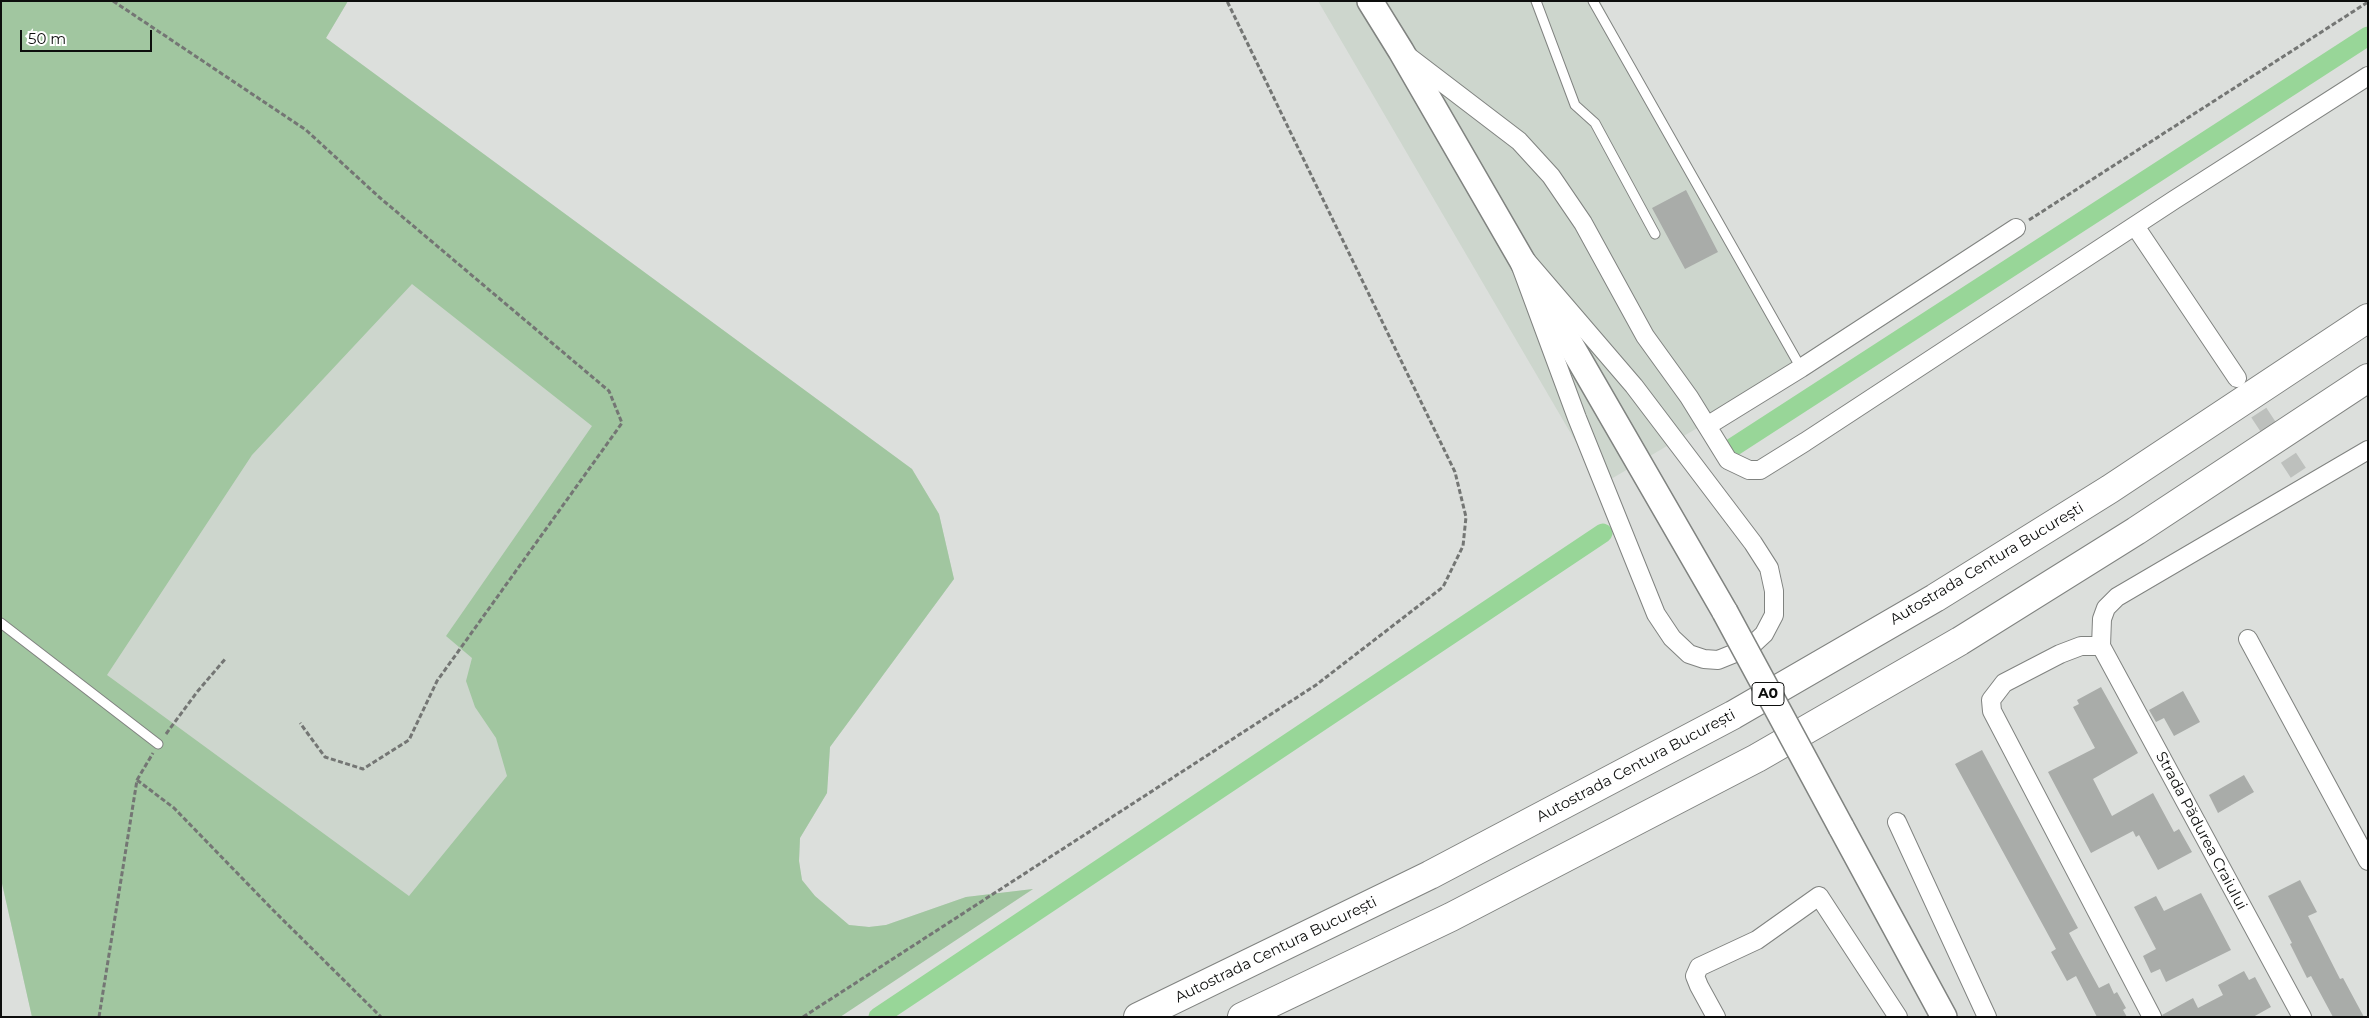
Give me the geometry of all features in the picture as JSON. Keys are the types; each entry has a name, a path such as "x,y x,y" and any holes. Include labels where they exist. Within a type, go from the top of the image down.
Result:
{"highway":[{"name":"Autostrada Centura București","path":"1138,1017 1430,875 1733,714 1935,598 2101,495 2368,318"},
{"path":"1242,1017 1451,917 1757,758 1960,641 2136,531 2368,378"}],"main road":[{"path":"1370,1 1401,51 1725,612 1944,1017"}],"street":[{"path":"1401,51 1518,141 1551,176 1583,223 1645,336 1728,460 1749,470 1760,470 2368,76"},
{"path":"2135,226 2236,378"},
{"path":"1707,426 1801,368 2016,228"},
{"path":"1513,245 1634,386 1769,568 1774,591 1774,615 1764,634 1750,647 1718,660 1704,659 1690,654 1672,638 1656,614 1577,418 1513,245"},
{"path":"2152,1017 1992,711 1991,700 2004,683 2060,654 2081,646 2101,646 2102,619 2106,608 2117,597 2368,450"},
{"path":"2248,640 2368,861"},
{"name":"Strada Pădurea Craiului","path":"2101,646 2302,1017"},
{"path":"1897,822 1987,1017"},
{"path":"1716,1017 1698,986 1695,976 1699,967 1757,940 1819,896 1898,1017"}],"lane":[{"path":"1536,1 1575,105 1595,123 1655,234"},
{"path":"1593,1 1801,368"},
{"path":"1,623 158,744"}],"path":[{"path":"113,1 306,130 379,197 609,391 622,423 437,681 409,740 364,770 325,757 300,723"},
{"path":"803,1017 1316,685 1444,587 1463,546 1466,518 1455,472 1227,1"},
{"path":"2016,228 2368,2"},
{"path":"99,1017 138,780 158,744 197,692 226,658"},
{"path":"138,780 174,808 381,1017"}],"shaded area":[{"path":"1,1 348,1 326,38 912,469 939,514 954,579 830,747 827,793 800,838 799,861 802,880 815,896 849,925 869,927 886,925 966,897 1033,889 840,1017 32,1017 1,879"},
{"path":"1318,1 1600,1 1797,369 1601,485"}],"green space":[{"path":"1,1 348,1 326,38 912,469 939,514 954,579 830,747 827,793 800,838 799,861 802,880 815,896 849,925 869,927 886,925 966,897 1033,889 840,1017 32,1017 1,879","holes":["412,284 592,426 446,636 472,658 466,681 475,707 496,738 507,776 409,896 107,675 252,455"]}],"building":[{"path":"1686,190 1718,252 1685,269 1652,208"},
{"path":"2101,687 2138,753 2093,779 2112,816 2153,793 2174,832 2179,829 2192,852 2158,870 2139,835 2136,837 2133,831 2091,853 2048,772 2095,748 2073,707 2079,704 2077,700"},
{"path":"2183,691 2200,722 2174,736 2164,718 2156,722 2149,710"},
{"path":"1982,750 2078,928 2069,933 2099,988 2109,983 2114,994 2117,992 2126,1008 2123,1010 2127,1017 2097,1017 2076,976 2067,981 2051,952 2056,949 1955,764"},
{"path":"2244,775 2254,792 2218,813 2209,795"},
{"path":"2300,880 2317,912 2308,916 2340,979 2343,978 2364,1017 2333,1017 2311,976 2307,978 2290,944 2292,943 2268,896"},
{"path":"2201,893 2231,950 2166,982 2160,969 2151,973 2143,956 2156,949 2134,907 2156,896 2164,911"},
{"path":"2244,971 2249,980 2255,977 2271,1007 2253,1017 2163,1017 2162,1015 2193,998 2198,1008 2223,995 2218,985"}],"waterway":[{"path":"1724,453 2368,36"},
{"path":"878,1017 1603,533"}],"tunnel":[{"path":"2244,390 2307,486"}]}
